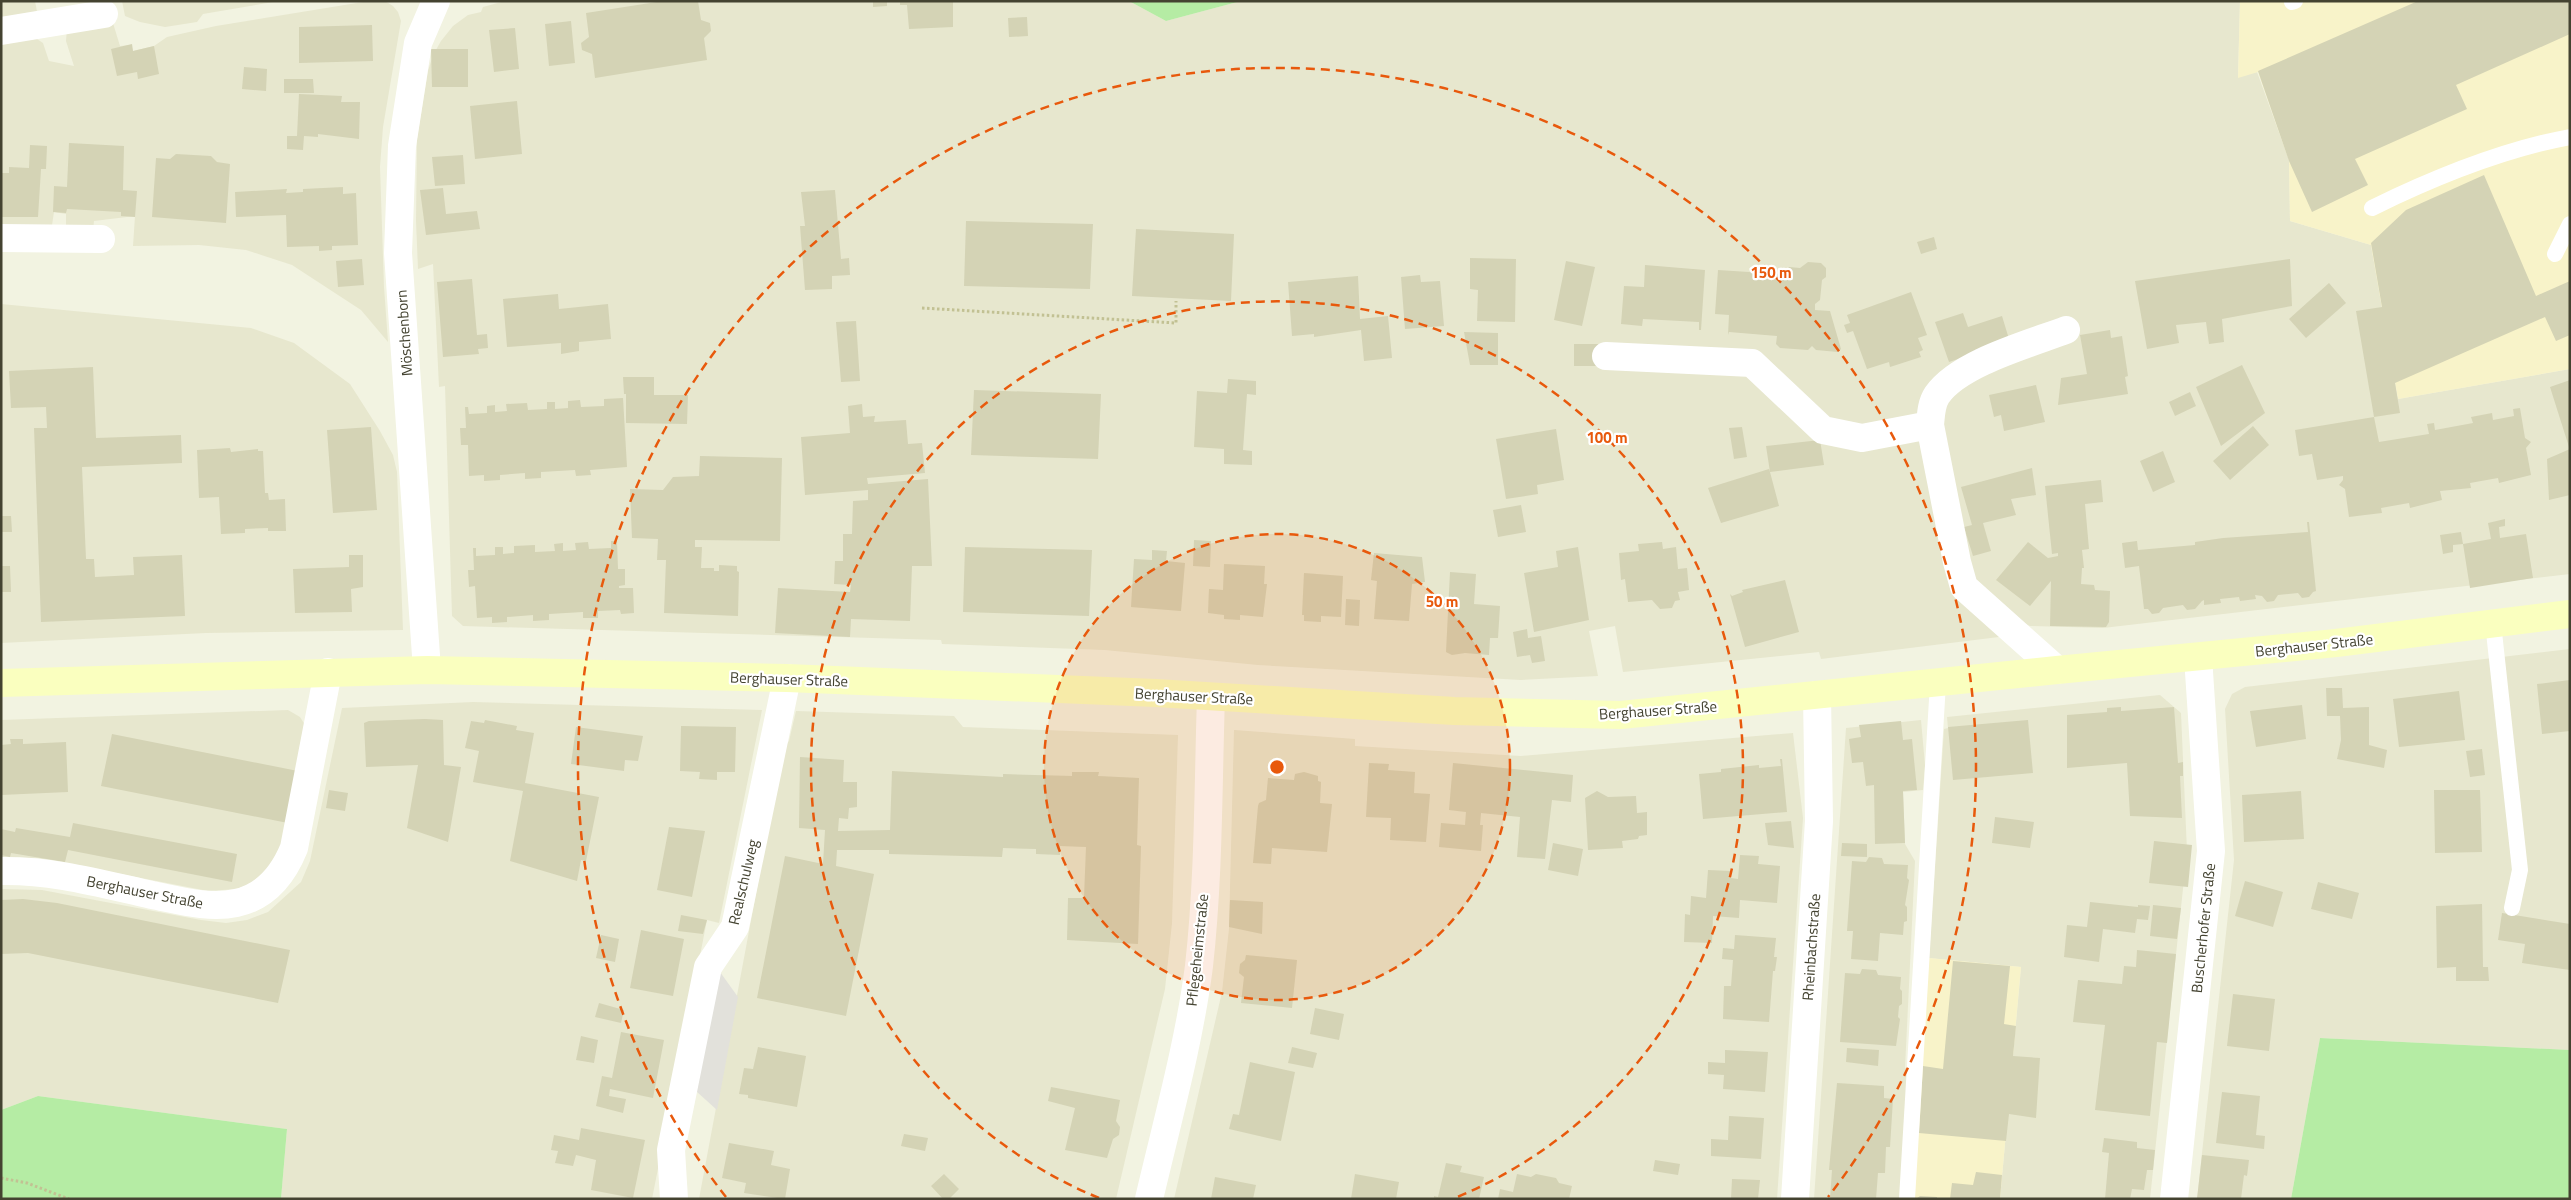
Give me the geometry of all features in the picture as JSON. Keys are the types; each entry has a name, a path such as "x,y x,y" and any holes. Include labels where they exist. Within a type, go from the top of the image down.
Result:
{"street":[{"name":"Möschenborn","path":"428,670 398,253 402,146 418,43 436,1"},
{"path":"1,31 104,14"},
{"path":"1,238 101,239"},
{"path":"2057,670 1964,587 1957,562 1930,425 1931,410 1936,396 1962,371 2066,330"},
{"path":"1606,356 1752,363 1823,430 1862,438 1930,425"},
{"name":"Berghauser Straße","path":"1,683 428,670 787,678 1212,697 1454,711 1621,716 2336,643 2570,614"},
{"name":"Buscherhofer Straße","path":"2174,1199 2211,851 2198,657"},
{"name":"Berghauser Straße","path":"1,871 49,873 200,903 235,904 256,896 272,884 286,867 294,848 328,672"},
{"name":"Realschulweg","path":"674,1199 671,1150 708,967 735,927 787,678"},
{"name":"Rheinbachstraße","path":"1795,1199 1819,821 1818,695"},
{"name":"Pflegeheimstraße","path":"1149,1199 1199,967 1203,925 1212,697"}],"lane":[{"path":"2372,208 2411,189 2483,160 2570,137"},
{"path":"2554,254 2570,224"},
{"path":"2493,623 2520,870 2512,908"},
{"path":"1907,1199 1938,683"}],"path":[{"path":"922,308 1176,323 1176,301"},
{"path":"1,1178 27,1183 69,1199"}],"shaded area":[{"path":"1,1 35,1 38,17 1,22"},
{"path":"122,1 279,1 203,14 197,22 165,27 140,22 125,16"},
{"path":"369,1 385,1 393,6 398,12 401,21 383,127 380,167 388,342 361,310 292,265 246,250 199,245 133,246 135,216 94,221 93,230 66,229 66,214 54,212 51,232 1,231 1,39 37,39 43,43 49,61 74,66 66,41 67,28 109,10 120,46 131,45 133,51 154,46 167,37 216,26"},
{"path":"505,1 1129,1 1166,21 1241,1 2240,1 2238,77 2257,72 2289,160 2290,221 2371,245 2398,399 2570,369 2570,574 2103,628 2030,626 2021,622 2007,636 1821,659 1819,652 1623,672 1615,626 1589,631 1598,676 1521,680 1258,665 1105,650 942,644 941,640 463,626 452,616 445,386 439,387 433,264 418,269 416,221 417,139 428,71 433,55 441,41 453,26 468,15 481,12 483,7"},
{"path":"2240,1 2570,1 2570,369 2398,399 2371,245 2290,221 2289,160 2258,72 2238,78"},
{"path":"1,304 251,328 294,343 350,384 393,455 397,472 403,630 206,633 1,643"},
{"path":"2570,649 2570,1050 2320,1038 2291,1199 2197,1199 2234,860 2225,709 2232,694 2245,687"},
{"path":"2160,695 2181,713 2187,851 2150,1199 2000,1199 2021,967 1929,958 1944,729 1948,728 1947,717"},
{"path":"473,702 762,710 719,923 707,920 652,1199 281,1199 287,1129 38,1096 1,1110 1,889 42,890 226,923 247,920 268,912 301,882 310,861 342,708"},
{"path":"288,710 300,717 305,725 283,856 250,884 237,889 208,891 38,858 1,859 1,720"},
{"path":"796,711 954,716 963,727 1178,735 1172,923 1165,989 1116,1199 699,1199 783,749 789,741"},
{"path":"1921,720 1925,765 1923,790 1903,792 1905,844 1915,861 1905,1068 1910,1068 1902,1199 1814,1199 1846,728"},
{"path":"1234,730 1355,739 1355,746 1521,756 1793,733 1803,818 1777,1199 1174,1199 1222,992 1229,929"},
{"path":"1929,958 2021,967 2000,1199 1914,1199"},
{"path":"720,972 738,997 717,1110 696,1091"}],"green space":[{"path":"1129,1 1241,1 1166,21"},
{"path":"2320,1038 2570,1050 2570,1199 2291,1199"},
{"path":"38,1096 287,1129 281,1199 1,1199 1,1110"}],"building":[{"path":"663,1 698,1 701,20 710,23 711,31 704,38 707,60 595,78 592,54 582,50 581,43 589,37 586,13"},
{"path":"873,1 887,1 887,6 873,7"},
{"path":"900,1 953,1 953,27 909,29 907,5 900,5"},
{"path":"2418,1 2570,1 2570,34 2456,85 2467,109 2355,159 2368,185 2312,212 2289,161 2258,71"},
{"path":"1027,17 1028,36 1009,37 1008,18"},
{"path":"571,21 575,63 549,66 545,24"},
{"path":"372,25 373,61 299,63 299,27"},
{"path":"515,28 519,69 494,72 489,30"},
{"path":"132,44 133,51 154,46 159,74 138,79 137,72 117,76 111,49"},
{"path":"431,49 468,49 468,87 432,87"},
{"path":"244,67 267,69 266,91 242,89"},
{"path":"284,79 313,79 314,93 284,93"},
{"path":"299,94 342,96 341,102 360,102 359,139 318,134 318,137 304,136 303,150 287,149 287,136 297,136"},
{"path":"517,101 522,154 475,159 470,106"},
{"path":"69,143 124,146 123,190 137,191 135,217 121,216 121,212 67,209 66,213 53,212 54,186 67,187"},
{"path":"30,145 47,146 46,169 41,169 38,217 1,217 1,173 9,173 9,167 29,168"},
{"path":"176,154 211,156 217,162 230,164 226,223 152,217 156,158 170,159"},
{"path":"463,155 465,184 435,186 432,157"},
{"path":"2484,175 2536,296 2570,281 2570,335 2556,341 2545,317 2395,383 2400,413 2374,417 2356,311 2382,307 2371,243 2406,210"},
{"path":"343,187 343,194 356,193 358,245 332,246 332,250 319,251 319,246 287,247 286,215 236,217 235,192 287,189 286,193 303,192 303,189"},
{"path":"443,188 446,214 477,211 480,229 426,235 420,190"},
{"path":"835,190 841,259 849,258 850,275 832,276 832,289 805,290 800,226 805,226 801,192"},
{"path":"966,221 1093,224 1090,289 964,286"},
{"path":"1136,229 1234,234 1231,301 1132,296"},
{"path":"1934,237 1937,249 1921,254 1917,242"},
{"path":"1470,258 1516,259 1515,322 1477,321 1478,290 1470,289"},
{"path":"362,259 364,285 338,287 336,261"},
{"path":"2290,259 2292,306 2222,319 2224,342 2209,344 2206,322 2176,325 2179,343 2147,349 2135,281"},
{"path":"1566,261 1595,267 1582,326 1554,320"},
{"path":"1808,262 1821,263 1826,268 1826,277 1822,280 1820,300 1815,304 1815,310 1830,311 1841,349 1838,352 1816,350 1812,346 1808,350 1780,348 1776,344 1777,336 1729,332 1728,335 1729,315 1715,314 1718,270 1781,274 1789,267 1800,268"},
{"path":"1645,265 1705,270 1701,330 1699,330 1699,322 1643,319 1642,326 1621,324 1624,286 1644,287"},
{"path":"1420,275 1421,282 1440,281 1444,326 1405,329 1401,277"},
{"path":"1358,276 1360,319 1388,316 1392,358 1364,361 1361,330 1314,337 1314,334 1292,336 1288,282"},
{"path":"472,279 477,335 487,334 488,348 478,349 479,354 443,357 437,282"},
{"path":"2329,283 2346,303 2306,338 2289,319"},
{"path":"1911,292 1927,335 1918,338 1923,350 1919,352 1921,357 1890,367 1889,362 1867,369 1853,331 1847,333 1844,325 1850,323 1847,315"},
{"path":"558,294 559,309 608,304 611,339 579,342 579,351 561,354 561,343 507,347 503,299"},
{"path":"1963,313 1968,327 2002,316 2009,339 1975,350 1976,353 1949,362 1935,322"},
{"path":"856,321 860,381 841,382 836,322"},
{"path":"2110,330 2111,338 2122,336 2128,376 2125,377 2128,394 2058,405 2061,378 2087,374 2080,335"},
{"path":"1464,332 1498,333 1498,365 1470,365"},
{"path":"1574,344 1599,344 1599,366 1574,366"},
{"path":"2242,365 2265,413 2221,446 2196,387"},
{"path":"93,367 96,438 181,435 182,463 82,467 86,559 94,559 95,577 134,575 133,557 182,555 185,616 41,622 34,428 47,428 46,407 11,408 9,371"},
{"path":"623,377 654,377 654,395 688,395 687,424 626,423 626,394 624,394"},
{"path":"1228,379 1256,381 1256,395 1247,394 1243,450 1252,451 1252,465 1224,464 1224,449 1194,447 1197,391 1227,393"},
{"path":"2570,380 2570,447 2569,447 2550,387"},
{"path":"2036,385 2045,422 2004,431 2001,415 1994,417 1989,395"},
{"path":"974,390 1101,394 1098,459 971,455"},
{"path":"2190,392 2196,406 2175,416 2169,402"},
{"path":"623,398 627,467 590,470 591,475 576,476 575,470 541,472 541,478 525,479 525,473 500,475 500,480 484,481 484,475 469,476 468,445 461,445 460,428 466,428 465,407 468,407 469,414 487,413 487,406 495,405 495,412 507,411 506,404 527,403 528,410 547,409 547,402 555,402 555,409 568,408 568,401 580,400 581,407 604,406 604,399"},
{"path":"862,404 863,417 875,416 874,422 906,420 908,444 922,443 925,473 867,478 868,484 928,479 932,566 912,566 910,621 851,619 850,637 775,633 778,588 850,592 851,585 834,584 835,561 843,561 843,534 852,534 853,501 868,500 868,490 805,495 801,437 850,433 848,406"},
{"path":"2520,408 2525,438 2531,442 2526,448 2531,475 2499,483 2498,478 2470,483 2471,488 2440,491 2442,500 2410,508 2409,503 2381,508 2382,513 2349,517 2345,489 2339,485 2343,480 2343,476 2317,480 2312,454 2299,456 2295,430 2374,417 2379,442 2429,434 2427,424 2434,423 2435,430 2473,423 2471,417 2492,413 2493,420 2514,416 2513,409"},
{"path":"2253,426 2269,445 2230,480 2213,461"},
{"path":"371,427 377,510 333,513 327,430"},
{"path":"1742,427 1747,457 1734,459 1729,428"},
{"path":"1556,429 1564,480 1537,485 1538,494 1506,499 1496,439"},
{"path":"1820,440 1824,465 1770,472 1766,446"},
{"path":"230,448 231,452 258,449 258,451 263,451 265,493 268,493 269,500 285,499 286,531 268,531 268,528 245,529 245,533 221,534 219,497 199,498 197,450"},
{"path":"2570,449 2570,495 2549,500 2547,459"},
{"path":"2163,451 2175,482 2153,492 2140,461"},
{"path":"700,456 782,458 780,541 695,540 695,547 702,547 701,568 714,568 714,571 719,571 719,565 737,566 737,571 739,572 738,616 664,613 666,560 657,560 658,539 632,538 630,489 663,490 673,477 699,476"},
{"path":"2032,468 2036,495 2011,499 2016,515 1983,523 1991,551 1973,556 1964,527 1972,525 1961,487"},
{"path":"1769,469 1779,506 1721,523 1708,488"},
{"path":"2101,480 2103,502 2085,504 2089,549 2082,550 2084,568 2082,568 2081,584 2094,585 2095,590 2110,591 2109,622 2106,627 2050,626 2051,581 2030,606 1996,580 2028,542 2048,558 2058,556 2058,553 2052,554 2045,486"},
{"path":"1521,505 1526,532 1498,537 1493,510"},
{"path":"1,516 11,516 12,532 1,532"},
{"path":"2505,519 2505,526 2499,527 2500,538 2526,534 2533,578 2470,588 2463,544 2491,539 2488,523"},
{"path":"2307,522 2309,522 2316,591 2309,597 2302,598 2298,593 2278,595 2274,601 2267,602 2262,596 2255,595 2256,599 2240,601 2239,597 2220,599 2221,603 2204,605 2204,600 2195,609 2187,610 2183,605 2163,608 2159,613 2152,614 2148,609 2144,609 2139,566 2125,568 2122,543 2137,541 2138,550 2195,545 2195,542 2223,538 2308,532"},
{"path":"2461,532 2463,544 2453,545 2453,552 2443,554 2440,535"},
{"path":"1194,540 1211,541 1210,567 1193,566"},
{"path":"611,541 617,541 618,569 625,569 625,585 619,586 619,588 633,588 634,613 621,614 620,610 598,611 598,618 583,618 583,612 549,614 549,620 533,621 533,615 507,617 507,622 492,623 492,617 477,618 475,586 469,587 468,570 474,570 473,548 476,548 476,556 495,555 495,547 503,547 503,554 514,553 514,546 535,545 535,552 555,551 554,544 563,543 563,551 576,550 575,543 588,542 589,549 611,548"},
{"path":"1662,542 1663,549 1676,547 1678,569 1687,568 1689,590 1678,592 1680,600 1675,601 1672,608 1660,609 1652,600 1628,602 1625,579 1621,580 1619,553 1639,551 1638,544"},
{"path":"965,547 1092,550 1089,616 963,612"},
{"path":"1578,547 1589,620 1534,632 1524,573 1558,567 1556,551"},
{"path":"1152,550 1167,551 1166,561 1185,563 1181,611 1131,607 1134,559 1152,560"},
{"path":"1374,553 1422,557 1425,582 1412,584 1409,621 1374,619 1377,581 1371,580"},
{"path":"349,555 363,555 363,587 351,589 352,612 295,613 293,569 349,567"},
{"path":"1224,564 1265,566 1264,584 1267,584 1263,617 1240,615 1240,620 1224,619 1224,615 1208,613 1209,589 1223,590"},
{"path":"1,566 10,566 11,592 1,592"},
{"path":"1450,572 1476,574 1474,604 1500,606 1498,638 1490,638 1489,655 1465,653 1452,655 1446,652"},
{"path":"1304,573 1343,576 1341,617 1321,616 1321,622 1304,621 1304,615 1302,615"},
{"path":"1785,580 1799,632 1745,647 1730,594 1732,596 1743,592 1742,590"},
{"path":"1346,599 1360,600 1359,626 1345,625"},
{"path":"1527,629 1528,638 1541,636 1545,661 1532,663 1530,655 1517,657 1513,632"},
{"path":"2570,680 2570,731 2542,734 2537,684"},
{"path":"2326,688 2342,688 2343,708 2369,707 2369,745 2387,750 2384,768 2337,759 2341,740 2340,716 2327,716"},
{"path":"2459,691 2465,740 2399,747 2393,699"},
{"path":"2302,705 2306,739 2256,747 2250,711"},
{"path":"2121,707 2121,711 2174,707 2178,763 2183,762 2183,776 2180,776 2182,818 2130,816 2127,763 2067,768 2067,715 2107,712 2107,708"},
{"path":"443,720 444,765 461,767 448,842 407,828 418,765 366,767 364,723 369,721"},
{"path":"485,720 517,726 516,730 534,733 525,783 599,797 586,861 581,860 577,881 510,861 523,791 473,782 479,751 465,748 471,721 484,723"},
{"path":"2028,720 2033,773 1953,780 1948,727"},
{"path":"1901,721 1903,740 1912,739 1917,790 1903,791 1905,843 1875,844 1874,785 1866,786 1863,762 1852,763 1849,739 1861,737 1859,725"},
{"path":"681,726 736,727 735,772 717,772 717,780 699,779 700,772 680,771"},
{"path":"576,727 643,736 638,761 625,760 624,771 571,764"},
{"path":"112,734 298,771 288,823 101,786"},
{"path":"10,739 23,739 23,744 66,742 68,792 1,795 1,745 11,744"},
{"path":"2482,749 2485,775 2470,777 2466,751"},
{"path":"800,757 844,760 843,782 857,782 857,807 849,808 848,819 839,818 838,831 890,830 892,771 1003,777 1003,774 1072,776 1072,772 1099,772 1098,776 1139,778 1137,845 1141,846 1138,944 1067,940 1068,898 1084,898 1086,847 1060,846 1060,855 1036,854 1036,849 1003,848 1002,857 889,854 889,850 837,850 836,866 874,874 846,1016 757,998 785,856 823,864 825,830 799,828"},
{"path":"1780,759 1782,759 1787,812 1703,819 1699,774 1721,772 1721,769 1759,765 1759,768 1781,766"},
{"path":"1369,763 1389,764 1388,770 1415,772 1414,793 1430,794 1426,842 1390,840 1391,818 1366,817"},
{"path":"1453,763 1573,775 1571,802 1552,800 1545,859 1517,857 1520,817 1481,813 1480,825 1483,825 1481,851 1439,847 1441,823 1465,825 1466,812 1449,810"},
{"path":"1304,772 1318,776 1318,781 1321,782 1320,803 1332,804 1327,852 1272,848 1271,864 1253,863 1258,806 1259,803 1266,800 1268,778 1294,780 1295,774"},
{"path":"329,790 348,793 345,811 326,808"},
{"path":"2434,790 2480,790 2482,852 2435,853"},
{"path":"1597,791 1608,797 1636,796 1637,813 1647,812 1647,835 1639,836 1638,839 1622,841 1623,848 1588,850 1585,798"},
{"path":"2301,791 2304,839 2244,842 2242,795"},
{"path":"1995,817 2034,822 2030,848 1992,843"},
{"path":"1791,821 1794,848 1768,845 1765,823"},
{"path":"73,823 237,854 232,882 68,850 65,862 11,853 10,857 1,855 1,829 15,832 16,828 70,837"},
{"path":"669,827 705,831 692,897 657,890"},
{"path":"2154,841 2192,845 2188,887 2149,883"},
{"path":"1553,843 1583,849 1578,876 1548,870"},
{"path":"1842,843 1867,844 1867,857 1841,856"},
{"path":"1740,855 1759,856 1758,864 1780,866 1777,903 1740,900 1739,918 1713,916 1712,943 1684,942 1685,914 1690,915 1691,896 1706,898 1708,870 1731,871 1731,878 1738,879"},
{"path":"1869,857 1882,858 1884,864 1908,865 1907,878 1909,880 1905,905 1907,907 1907,921 1904,922 1903,935 1880,933 1878,961 1851,959 1853,931 1847,931 1852,861 1866,862"},
{"path":"2245,881 2283,892 2273,927 2235,916"},
{"path":"2318,882 2359,893 2352,919 2311,909"},
{"path":"23,899 57,903 290,950 278,1003 28,953 1,954 1,900"},
{"path":"1230,900 1263,902 1262,934 1229,927"},
{"path":"2090,902 2138,907 2138,905 2150,906 2148,920 2137,919 2135,933 2103,929 2099,962 2064,957 2067,925 2087,927"},
{"path":"2482,904 2483,967 2488,967 2489,981 2456,981 2456,967 2437,968 2436,906"},
{"path":"2153,905 2181,908 2177,939 2150,936"},
{"path":"2502,913 2570,924 2570,970 2522,963 2525,944 2498,940"},
{"path":"681,915 707,920 703,934 678,931"},
{"path":"641,930 684,939 673,996 630,988"},
{"path":"601,935 619,939 615,962 596,958"},
{"path":"1735,935 1776,938 1774,957 1777,957 1775,971 1773,971 1769,1022 1723,1019 1724,986 1731,986 1733,960 1722,959 1723,948 1734,949"},
{"path":"2137,950 2176,954 2167,1043 2157,1042 2150,1116 2095,1110 2105,1025 2073,1022 2078,980 2122,984 2124,966 2136,967"},
{"path":"1246,955 1297,960 1292,1008 1241,1003 1244,977 1239,973 1240,964 1245,960"},
{"path":"1953,961 2010,966 2004,1024 2016,1026 2013,1056 2040,1058 2036,1118 2009,1114 2006,1141 1919,1133 1923,1066 1943,1069"},
{"path":"1862,969 1876,970 1878,975 1901,977 1902,1004 1899,1006 1898,1017 1900,1019 1896,1046 1840,1042 1845,973 1860,974"},
{"path":"2233,994 2275,999 2269,1051 2227,1046"},
{"path":"599,1003 624,1010 621,1023 595,1017"},
{"path":"1315,1008 1344,1014 1339,1040 1310,1034"},
{"path":"621,1032 664,1040 653,1098 610,1089 609,1096 626,1099 623,1113 596,1106 602,1076 612,1078"},
{"path":"581,1036 598,1040 594,1063 576,1060"},
{"path":"758,1047 806,1056 797,1107 748,1098 748,1095 739,1094 744,1068 753,1069"},
{"path":"1292,1047 1317,1053 1313,1068 1288,1063"},
{"path":"1847,1048 1879,1050 1878,1066 1846,1062"},
{"path":"1725,1050 1768,1052 1765,1092 1723,1089 1724,1075 1708,1074 1708,1062 1725,1063"},
{"path":"1250,1062 1295,1072 1281,1141 1229,1129 1233,1114 1239,1115"},
{"path":"1837,1083 1884,1086 1884,1098 1893,1099 1890,1147 1886,1147 1885,1173 1878,1173 1876,1199 1830,1199 1832,1170 1829,1170"},
{"path":"1051,1087 1120,1100 1116,1121 1120,1127 1119,1135 1113,1139 1107,1158 1065,1150 1075,1108 1048,1101"},
{"path":"2222,1092 2260,1096 2256,1135 2265,1136 2264,1149 2216,1143"},
{"path":"1729,1116 1764,1118 1761,1159 1711,1156 1711,1139 1728,1140"},
{"path":"581,1128 645,1140 633,1198 591,1190 596,1160 576,1155 573,1166 555,1163 558,1151 551,1150 554,1135 579,1140"},
{"path":"904,1134 928,1138 925,1151 901,1146"},
{"path":"2104,1138 2137,1142 2137,1148 2155,1150 2153,1170 2147,1170 2144,1190 2132,1189 2130,1199 2105,1199 2109,1153 2102,1152"},
{"path":"729,1143 774,1151 771,1165 790,1169 785,1199 744,1193 746,1183 722,1178"},
{"path":"2202,1155 2249,1160 2247,1176 2244,1175 2241,1199 2197,1199"},
{"path":"1655,1160 1680,1164 1678,1175 1653,1171"},
{"path":"1446,1163 1462,1166 1460,1172 1484,1177 1479,1199 1434,1199 1434,1196 1438,1197"},
{"path":"1976,1172 2002,1175 2000,1199 1950,1199 1952,1183 1973,1185"},
{"path":"944,1174 959,1189 949,1199 943,1199 931,1186"},
{"path":"1355,1174 1399,1182 1396,1199 1351,1199"},
{"path":"1517,1174 1531,1177 1536,1174 1556,1178 1559,1183 1572,1186 1569,1199 1498,1199 1500,1189 1513,1192"},
{"path":"1215,1177 1256,1185 1253,1199 1211,1199"},
{"path":"1732,1179 1760,1180 1758,1199 1731,1199"},
{"path":"1920,1196 1937,1197 1937,1199 1916,1199"}]}
